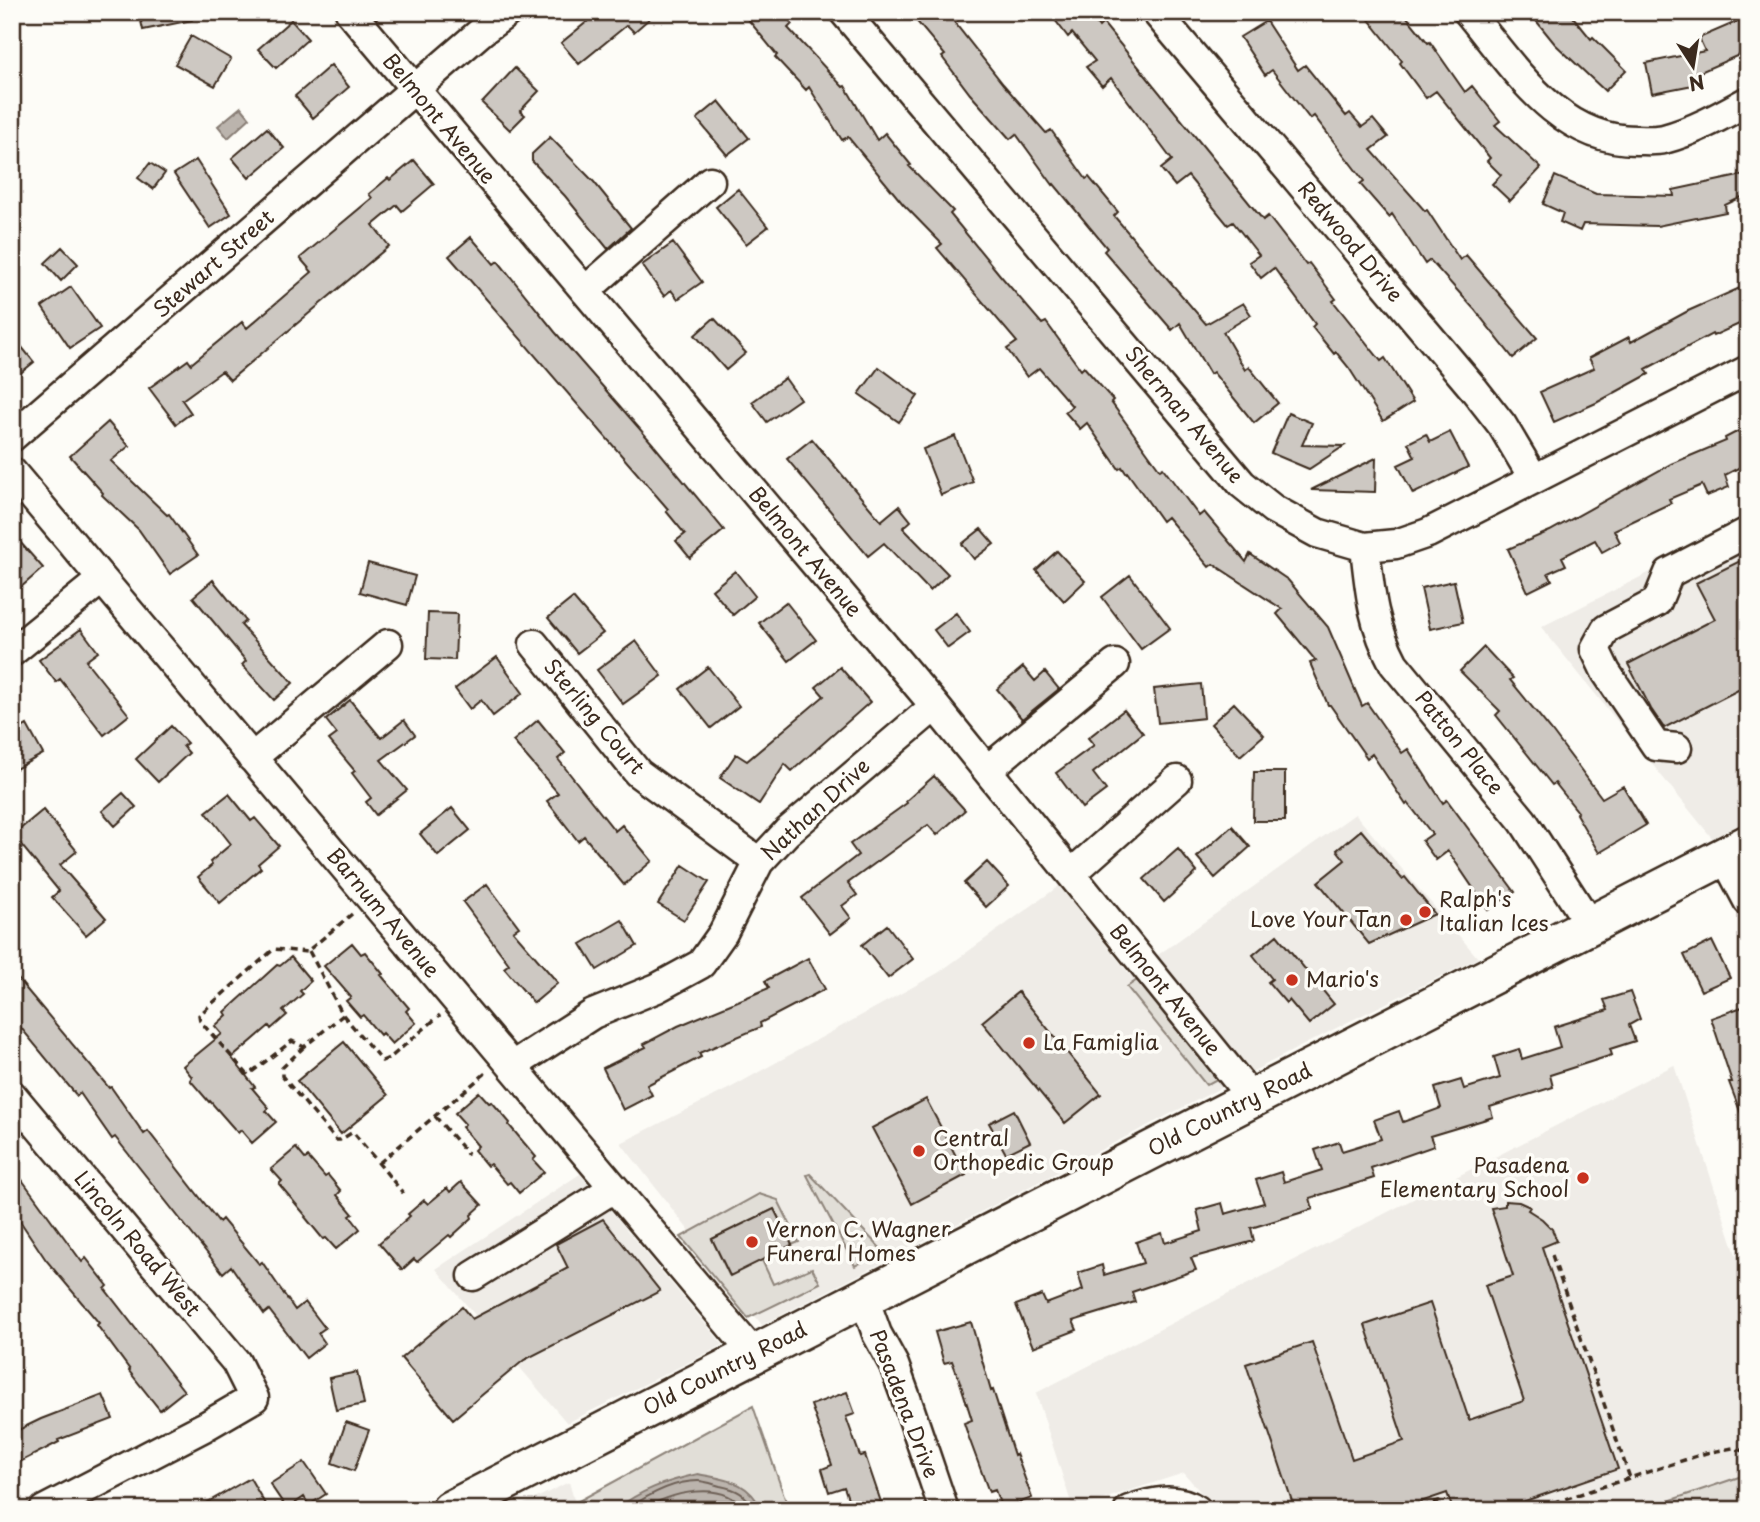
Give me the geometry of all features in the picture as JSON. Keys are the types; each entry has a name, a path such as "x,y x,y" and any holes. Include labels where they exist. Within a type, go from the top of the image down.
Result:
{"main road":[{"name":"Old Country Road","path":"450,1510 1736,850"}],"street":[{"name":"Belmont Avenue","path":"350,12 935,706 1252,1098"},
{"name":"Stewart Street","path":"12,437 482,31 508,12"},
{"name":"Sherman Avenue","path":"844,12 1241,484 1273,509 1317,533 1365,547 1396,544 1428,533 1748,370"},
{"name":"Redwood Drive","path":"1156,12 1473,388 1502,425 1534,479"},
{"path":"1468,12 1545,103 1581,128 1627,140 1662,140 1706,124 1748,102"},
{"path":"585,291 710,181"},
{"name":"Barnum Avenue","path":"12,472 504,1065 614,1188 754,1354"},
{"path":"1677,748 1656,746 1606,673 1595,649 1606,629 1657,602 1669,573 1748,532"},
{"name":"Patton Place","path":"1365,547 1373,614 1384,646 1394,664 1523,821 1590,925"},
{"path":"12,652 102,579"},
{"path":"252,758 388,644"},
{"name":"Sterling Court","path":"534,644 638,773 759,862"},
{"path":"987,770 1115,664"},
{"name":"Nathan Drive","path":"504,1065 593,1014 657,988 701,964 723,933 759,862 798,823 935,706"},
{"path":"1071,874 1177,780"},
{"path":"1736,850 1748,901"},
{"name":"Lincoln Road West","path":"12,1095 236,1362 254,1398 44,1510"},
{"path":"473,1276 614,1188"},
{"name":"Pasadena Drive","path":"864,1298 877,1334 894,1365 944,1510"},
{"path":"1129,1510 1168,1500 1197,1510"}],"path":[{"path":"304,1047 292,1041 248,1075 200,1021 199,1015 274,949 309,951 352,914"},
{"path":"309,951 343,1015 382,1060 449,1007"},
{"path":"343,1015 282,1068 282,1076 336,1140 353,1132 403,1193"},
{"path":"379,1163 435,1116 504,1065"},
{"path":"435,1116 468,1154"},
{"path":"1552,1255 1630,1478"},
{"path":"1531,1510 1706,1453 1733,1448 1748,1452"},
{"path":"1410,1510 1439,1501 1442,1510"}],"shaded area":[{"path":"1748,523 1748,820 1712,838 1541,627"},
{"path":"1355,814 1478,958 1346,1023 762,1325 621,1143 732,1087 938,973 1059,886 1130,975"},
{"path":"1137,980 1217,1079 1206,1085 1127,987"},
{"name":"Pasadena Elementary School","path":"1674,1065 1748,1291 1748,1510 1216,1510 1184,1473 1073,1509 1036,1393"},
{"path":"580,1174 723,1345 567,1423 436,1269"},
{"path":"810,1174 883,1251 855,1266 807,1175"},
{"path":"759,1194 778,1200 799,1242 792,1245 774,1209 712,1239 729,1275 762,1260 773,1284 812,1268 820,1283 748,1318 681,1237"},
{"path":"753,1406 789,1510 578,1510 575,1503"},
{"path":"1748,1474 1748,1510 1642,1510"},
{"path":"569,1482 577,1510 512,1510"}],"water":[{"path":"241,107 250,118 228,138 218,126"},
{"path":"698,1474 736,1483 750,1493 762,1510 615,1510 654,1487"}],"building":[{"path":"139,12 191,12 192,20 143,30"},
{"path":"599,12 657,12 634,32 627,25 579,64 561,43"},
{"path":"742,12 783,12 792,24 788,28 843,87 845,86 877,140 885,133 911,165 909,166 953,211 950,214 1000,275 1042,324 1046,322 1081,370 1084,367 1113,400 1111,402 1160,470 1163,468 1199,516 1204,512 1246,562 1250,554 1288,580 1328,627 1362,706 1367,703 1402,753 1408,749 1443,803 1447,800 1515,892 1488,910 1448,851 1436,860 1422,841 1432,834 1408,803 1406,805 1372,754 1367,758 1328,705 1310,663 1316,661 1277,614 1282,609 1213,564 1209,567 1167,517 1162,521 1127,472 1122,467 1119,469 1087,423 1080,429 1065,412 1072,406 1039,368 1027,377 1007,349 1017,342 937,248 942,244 903,204 848,137 842,140 809,87 806,90 775,57 777,55"},
{"path":"909,12 967,12 955,23 1046,133 1051,130 1086,179 1089,177 1118,212 1114,216 1206,324 1243,303 1251,315 1223,332 1245,370 1249,367 1278,403 1254,423 1213,372 1210,374 1180,323 1172,330 1104,251 1107,248 1053,185 1016,134 1010,139 970,94 942,57 945,55"},
{"path":"1049,12 1088,12 1099,27 1103,23 1263,220 1268,216 1306,265 1309,263 1336,299 1333,301 1381,361 1385,358 1413,402 1383,421 1349,368 1312,327 1315,324 1274,268 1261,278 1249,262 1259,255 1233,222 1228,225 1188,176 1175,186 1161,169 1172,160 1111,78 1102,86 1086,67 1095,61 1072,33 1068,37"},
{"path":"1363,12 1403,12 1428,43 1430,42 1465,92 1472,86 1500,121 1495,125 1541,168 1510,201 1492,184 1501,175 1487,161 1490,158 1436,91 1426,98 1400,63 1402,61"},
{"path":"1529,12 1569,12 1591,39 1593,37 1626,70 1605,91 1555,44"},
{"path":"1743,19 1748,31 1748,51 1691,76 1693,85 1652,93 1646,63 1705,51 1699,38"},
{"path":"291,20 308,39 276,68 258,49"},
{"path":"1266,21 1298,70 1305,65 1346,116 1350,113 1362,127 1373,119 1388,137 1371,150 1425,211 1427,210 1460,260 1466,255 1537,338 1513,358 1430,260 1425,264 1392,214 1389,217 1360,184 1364,181 1314,116 1310,119 1272,70 1265,75 1240,37"},
{"path":"191,36 231,59 215,86 175,64"},
{"path":"331,65 349,87 313,118 295,96"},
{"path":"515,68 539,91 520,111 525,115 510,130 482,103"},
{"path":"719,101 749,138 727,155 697,119"},
{"path":"267,128 284,148 249,178 232,158"},
{"path":"550,137 594,182 631,228 608,249 532,161 532,154"},
{"path":"196,160 231,214 210,228 174,174"},
{"path":"414,160 434,184 402,211 397,205 373,225 389,246 230,380 222,371 182,400 191,413 176,424 149,388 188,360 191,364 242,322 247,328 312,272 300,258 372,198 369,194"},
{"path":"150,163 165,173 153,189 138,178"},
{"path":"1748,174 1748,194 1725,205 1726,212 1657,226 1583,224 1580,231 1560,222 1563,213 1543,204 1555,176 1596,194 1674,196 1673,190"},
{"path":"738,189 768,227 746,244 716,207"},
{"path":"471,237 494,264 498,261 724,530 690,558 676,541 685,534 666,511 668,509 449,256"},
{"path":"673,243 702,282 678,299 671,290 664,296 642,265"},
{"path":"62,247 78,264 61,281 45,263"},
{"path":"71,287 100,328 70,348 42,307"},
{"path":"1742,287 1748,299 1748,320 1713,336 1712,334 1646,369 1649,374 1554,422 1540,392 1594,368 1589,358 1629,337 1631,342 1688,311"},
{"path":"714,318 746,353 726,370 695,335"},
{"path":"12,335 34,362 12,380"},
{"path":"879,367 918,396 899,422 859,394"},
{"path":"785,378 800,399 767,422 752,402"},
{"path":"1288,413 1312,423 1302,445 1344,446 1309,469 1271,453"},
{"path":"108,422 129,446 111,461 169,514 198,555 170,574 139,530 102,495 70,456"},
{"path":"1748,426 1748,463 1725,475 1729,487 1707,496 1702,485 1669,499 1671,503 1614,530 1620,542 1602,552 1595,540 1562,557 1566,565 1548,573 1552,580 1528,592 1508,549 1550,531 1671,464 1726,441 1725,438"},
{"path":"1450,432 1468,467 1413,494 1398,465 1415,457 1408,443 1426,434 1430,442"},
{"path":"955,436 973,482 941,495 923,449"},
{"path":"812,439 881,521 899,506 911,521 903,528 948,574 930,591 884,543 868,556 787,459"},
{"path":"1376,458 1375,492 1311,490"},
{"path":"981,529 994,544 974,559 962,544"},
{"path":"12,533 43,568 20,588 12,579"},
{"path":"1057,551 1085,581 1064,601 1036,570"},
{"path":"1748,557 1748,666 1741,670 1748,685 1664,728 1628,664 1715,619 1696,583"},
{"path":"368,563 415,576 407,605 360,592"},
{"path":"735,571 755,596 733,615 712,590"},
{"path":"1130,575 1170,628 1141,649 1102,597"},
{"path":"213,580 246,621 241,625 293,683 274,700 242,665 246,661 193,597"},
{"path":"1454,581 1463,622 1430,629 1421,588"},
{"path":"573,598 603,633 577,653 548,618"},
{"path":"786,602 816,640 789,661 759,623"},
{"path":"428,613 457,614 455,660 426,659"},
{"path":"956,613 970,632 948,648 934,630"},
{"path":"81,629 98,652 86,661 129,715 104,735 60,679 56,682 39,660"},
{"path":"636,641 662,676 623,704 597,670"},
{"path":"1484,647 1513,678 1510,680 1602,798 1623,786 1646,825 1599,853 1576,814 1578,812 1555,783 1552,785 1496,715 1500,711 1460,671"},
{"path":"497,657 523,693 493,716 481,700 470,709 455,689"},
{"path":"708,667 739,706 711,728 680,689"},
{"path":"840,667 870,702 792,771 785,764 759,804 720,778 736,754 747,761 824,696 816,687"},
{"path":"1023,667 1035,681 1045,672 1059,689 1022,719 997,689"},
{"path":"1201,684 1204,718 1158,723 1154,689"},
{"path":"350,700 381,738 404,720 415,735 381,760 407,790 376,815 366,802 371,798 352,773 355,771 329,740 337,734 326,720"},
{"path":"1234,703 1264,735 1240,756 1211,724"},
{"path":"1124,710 1143,733 1093,773 1106,790 1082,808 1056,773 1094,745 1088,738"},
{"path":"538,720 565,753 558,759 615,831 622,825 652,861 624,885 584,836 578,841 547,801 558,793 513,741"},
{"path":"27,725 43,754 12,771 12,734"},
{"path":"171,726 187,743 183,746 189,753 158,782 136,759"},
{"path":"1254,772 1285,772 1285,821 1253,821"},
{"path":"934,776 965,810 937,835 928,825 848,883 857,895 842,906 851,918 830,934 802,898 858,855 850,844 907,803 906,801"},
{"path":"123,793 136,807 115,826 102,811"},
{"path":"229,794 251,821 255,818 279,846 258,864 261,868 220,903 198,877 212,865 210,862 231,844 206,812"},
{"path":"452,808 470,830 438,856 420,834"},
{"path":"43,810 77,851 60,865 106,918 86,935 52,897 59,891 13,835"},
{"path":"1232,826 1250,847 1215,878 1197,857"},
{"path":"1361,830 1435,914 1369,944 1318,882 1345,860 1337,850"},
{"path":"1178,849 1197,872 1164,902 1144,879"},
{"path":"987,862 1009,886 986,907 964,883"},
{"path":"683,865 709,882 684,920 658,904"},
{"path":"487,884 519,927 513,931 558,983 534,1003 504,968 509,964 463,902"},
{"path":"622,920 637,946 597,970 581,944"},
{"path":"887,925 913,959 888,978 862,945"},
{"name":"Mario's","path":"1277,935 1334,1004 1309,1024 1289,1000 1286,1003 1268,982 1272,979 1253,955"},
{"path":"1712,941 1730,978 1701,991 1684,955"},
{"path":"352,943 361,954 365,952 383,974 381,975 409,1008 406,1011 416,1023 392,1044 382,1033 380,1035 363,1015 360,1017 346,1001 351,997 324,966"},
{"path":"291,957 311,981 300,991 303,994 283,1011 287,1015 271,1029 269,1026 232,1058 255,1087 252,1088 269,1108 266,1111 276,1122 252,1143 241,1130 238,1133 209,1102 190,1080 192,1077 183,1066 222,1034 215,1026 227,1015 225,1012 277,965 280,966"},
{"path":"808,958 825,989 760,1023 761,1027 699,1053 701,1057 647,1085 652,1095 623,1110 603,1068 646,1047 644,1044 678,1026 769,988 765,981"},
{"path":"12,972 109,1088 111,1087 144,1134 148,1131 219,1222 222,1219 259,1264 262,1262 295,1310 305,1302 325,1328 318,1333 325,1343 306,1358 269,1310 264,1314 231,1266 223,1273 115,1137 112,1139 80,1093 77,1096 12,1017"},
{"name":"La Famiglia","path":"1018,992 1101,1094 1065,1123 982,1022"},
{"path":"1630,992 1640,1019 1629,1025 1635,1041 1610,1049 1612,1055 1550,1075 1553,1087 1490,1107 1493,1117 1430,1136 1434,1146 1371,1168 1374,1178 1310,1198 1313,1209 1251,1228 1254,1241 1191,1258 1196,1270 1132,1292 1135,1302 1073,1321 1077,1330 1033,1347 1016,1305 1042,1295 1046,1304 1083,1290 1078,1273 1102,1265 1104,1275 1143,1263 1136,1242 1162,1233 1165,1243 1202,1231 1197,1210 1222,1203 1225,1214 1264,1203 1256,1180 1281,1172 1284,1182 1322,1170 1315,1150 1339,1142 1342,1151 1381,1139 1374,1120 1399,1111 1403,1122 1441,1108 1435,1088 1461,1080 1464,1089 1500,1078 1494,1057 1519,1049 1522,1059 1560,1047 1554,1027 1608,1010 1604,1000"},
{"path":"1742,1007 1748,1024 1748,1127 1729,1082 1732,1082 1711,1018"},
{"path":"344,1042 388,1095 341,1134 297,1081"},
{"path":"479,1092 489,1103 492,1102 510,1123 536,1157 533,1160 544,1172 519,1193 510,1182 507,1184 490,1164 487,1166 474,1150 478,1146 462,1127 465,1124 455,1113"},
{"name":"Central Orthopedic Group","path":"926,1099 966,1175 912,1204 872,1128"},
{"path":"1014,1110 1030,1142 1006,1154 989,1123"},
{"path":"296,1148 305,1159 308,1157 325,1177 328,1175 341,1191 337,1195 353,1214 350,1216 360,1229 336,1249 326,1238 323,1239 305,1217 279,1184 282,1181 271,1169"},
{"path":"12,1166 82,1262 86,1258 108,1286 105,1289 184,1391 160,1410 129,1371 97,1325 99,1323 46,1260 12,1209"},
{"path":"461,1182 482,1205 451,1237 449,1235 417,1262 414,1259 402,1270 379,1243 424,1200 428,1204 447,1188 450,1192"},
{"path":"1505,1201 1519,1202 1530,1207 1528,1210 1552,1229 1557,1241 1542,1247 1618,1469 1499,1510 1453,1510 1447,1493 1397,1510 1295,1510 1246,1364 1312,1342 1352,1459 1404,1441 1365,1325 1430,1303 1469,1420 1524,1401 1485,1285 1513,1276 1491,1208 1505,1206"},
{"name":"Vernon C. Wagner Funeral Homes","path":"774,1209 792,1245 730,1276 712,1239"},
{"path":"603,1219 660,1291 524,1360 453,1419 401,1358 462,1307 472,1319 568,1268 556,1244"},
{"path":"971,1322 991,1391 993,1390 1014,1455 1016,1454 1032,1498 1002,1509 995,1490 989,1492 964,1423 972,1420 959,1379 952,1361 944,1363 935,1332"},
{"path":"357,1372 364,1404 336,1410 329,1378"},
{"path":"847,1392 855,1414 846,1417 860,1456 865,1455 881,1502 857,1510 852,1510 844,1487 829,1492 822,1469 832,1465 811,1405"},
{"path":"103,1395 113,1419 58,1440 59,1442 20,1462 12,1447 12,1433"},
{"path":"346,1422 369,1430 354,1471 332,1463"},
{"path":"304,1462 326,1494 309,1505 304,1497 287,1509 270,1484"},
{"path":"250,1478 265,1504 255,1510 194,1510"}],"place":[{"name":"Ralph's Italian Ices","path":"1425,912"},
{"name":"Love Your Tan","path":"1406,920"},
{"name":"Mario's","path":"1292,980"},
{"name":"La Famiglia","path":"1029,1043"},
{"name":"Central Orthopedic Group","path":"919,1151"},
{"name":"Pasadena Elementary School","path":"1583,1178"},
{"name":"Vernon C. Wagner Funeral Homes","path":"752,1242"}]}
